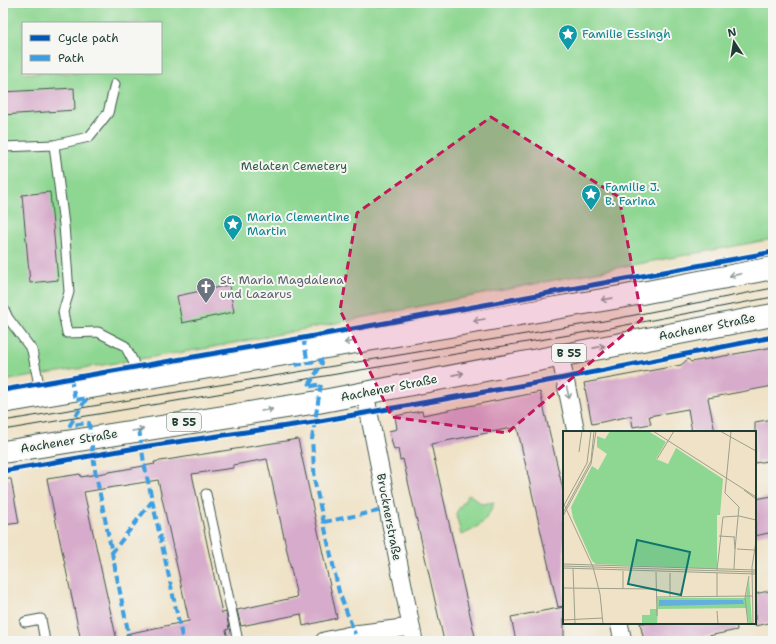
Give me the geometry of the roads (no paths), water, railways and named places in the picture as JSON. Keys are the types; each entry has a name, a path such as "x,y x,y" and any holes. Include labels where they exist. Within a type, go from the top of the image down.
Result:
{"main road":[{"path":"3,402 626,296 773,268"},
{"name":"Aachener Straße","path":"3,452 365,392 773,314"}],"street":[{"path":"560,355 576,431"},
{"name":"Brucknerstraße","path":"365,392 412,634"},
{"path":"619,624 623,641"},
{"path":"324,641 355,634 412,634"}],"lane":[{"path":"3,148 54,145 89,137 108,113 115,84"},
{"path":"54,145 64,225 68,277 69,292 63,312 67,332 98,332 125,346 133,361 137,378"},
{"path":"3,307 8,318 32,350 41,395"},
{"path":"206,494 238,641"},
{"path":"25,622 41,619 45,641"}],"tram line":[{"path":"3,421 604,321 773,288"},
{"path":"3,430 605,329 773,297"}],"place":[{"name":"Familie Essingh","path":"568,51"},
{"name":"Familie J. B. Farina","path":"591,211"},
{"name":"Maria Clementine Martin","path":"233,241"},
{"name":"St. Maria Magdalena und Lazarus","path":"206,304"}],"park label":[{"name":"Melaten Cemetery","path":"294,166"}]}
